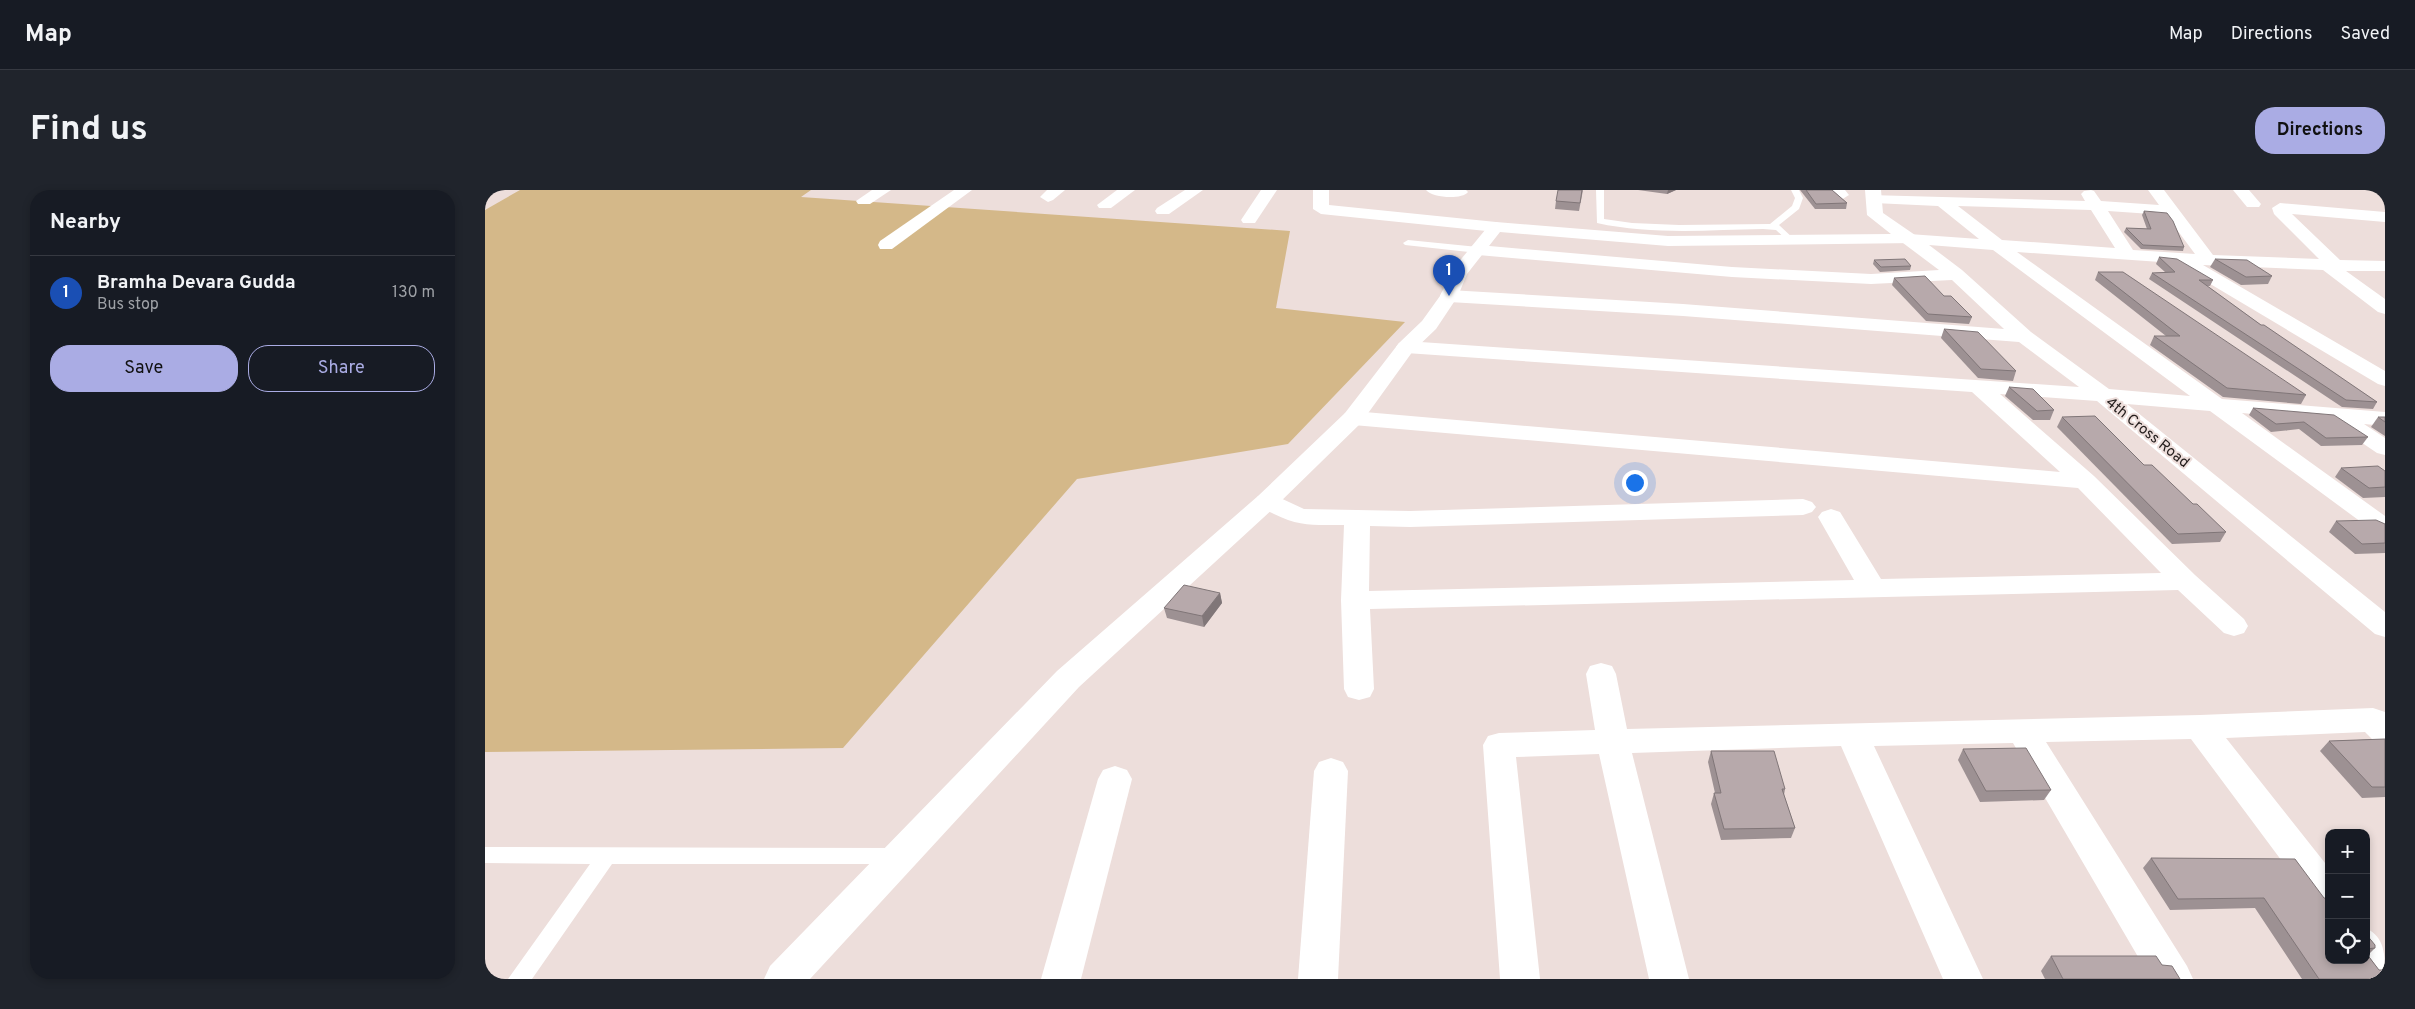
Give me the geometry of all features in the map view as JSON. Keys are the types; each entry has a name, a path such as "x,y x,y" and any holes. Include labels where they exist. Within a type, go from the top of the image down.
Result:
{"street":[{"path":"864,201 883,190"},
{"path":"886,245 964,190"},
{"path":"1105,205 1127,190"},
{"path":"1163,211 1195,190"},
{"path":"1249,220 1269,190"},
{"path":"1321,190 1321,209 1496,227 1668,241 1909,239 2208,260 2385,266"},
{"path":"1435,190 1460,192"},
{"path":"2156,190 2208,260"},
{"path":"2241,190 2253,204"},
{"path":"1873,194 1950,198 2091,197 2169,210"},
{"name":"4th Cross Road","path":"1873,194 1875,215 1956,274 2024,336 2103,395 2385,627"},
{"path":"2025,197 2041,247"},
{"path":"2091,197 2127,253"},
{"path":"1950,198 1997,244 2385,528"},
{"path":"2385,217 2280,208 2280,211 2331,265 2385,308"},
{"path":"785,979 1068,679 1267,501 1353,418 1406,347 1429,325 1449,296 1459,273 1496,227"},
{"path":"1478,250 1732,272 1871,279 1956,274"},
{"path":"2094,252 2126,274"},
{"path":"2177,258 2385,380"},
{"path":"1449,296 1693,311 2024,336"},
{"path":"1406,347 2103,395 2385,419"},
{"path":"1980,388 2085,481 2185,581 2234,626"},
{"path":"2304,394 2385,448"},
{"path":"1353,418 2085,481"},
{"path":"1267,501 1300,516 1409,519 1803,507"},
{"path":"1831,517 1872,588"},
{"path":"1357,518 1355,600 1359,689"},
{"path":"1355,600 2185,581"},
{"path":"1601,674 1613,744 1669,979"},
{"path":"1520,979 1499,745 1613,744 1853,734 2023,732 2373,720 2385,732"},
{"path":"2200,727 2325,891"},
{"path":"2023,732 2173,979"},
{"path":"1853,734 1963,979"},
{"path":"1317,979 1331,771"},
{"path":"1061,979 1115,779"},
{"path":"2370,950 2385,969"}],"lane":[{"path":"1600,190 1600,221 1632,226 1679,228 1772,227 1779,228 1790,240"},
{"path":"1772,227 1796,207 1799,198 1795,190"},
{"path":"1408,243 1478,250"},
{"path":"485,855 900,856"},
{"path":"519,979 607,856"}],"shaded area":[{"path":"520,190 811,190 801,197 1290,231 1276,308 1405,322 1288,444 1077,479 843,748 485,752 485,210"}],"building":[{"path":"1558,190 1582,190 1580,203 1556,201"},
{"path":"1806,190 1832,190 1847,203 1816,204"},
{"path":"2144,211 2167,213 2173,221 2184,247 2143,245 2126,228 2151,229"},
{"path":"2159,257 2177,259 2213,280 2199,280 2261,325 2264,325 2377,402 2346,400 2152,273 2175,272"},
{"path":"1905,259 1911,266 1881,267 1874,260"},
{"path":"2215,259 2247,260 2272,276 2246,277"},
{"path":"2098,272 2123,272 2306,395 2227,388 2154,336 2180,336"},
{"path":"1925,276 1944,296 1951,296 1972,317 1928,314 1894,278"},
{"path":"1944,329 1978,332 2016,371 1981,369"},
{"path":"2009,387 2033,389 2054,410 2037,411"},
{"path":"2253,408 2334,415 2368,437 2326,438 2304,422 2276,424"},
{"path":"2095,416 2144,465 2152,465 2226,532 2178,534 2062,417"},
{"path":"2378,417 2385,417 2385,422"},
{"path":"2378,466 2385,471 2385,487 2369,488 2341,468"},
{"path":"2376,520 2385,524 2385,543 2362,544 2336,521"},
{"path":"1184,585 1220,593 1202,616 1164,608"},
{"path":"2385,739 2385,787 2372,787 2329,741"},
{"path":"2026,748 2051,790 1986,791 1963,749"},
{"path":"1711,751 1774,751 1785,789 1782,789 1795,828 1724,829 1714,793 1721,793"},
{"path":"2151,858 2295,859 2325,898 2325,964 2370,964 2370,958 2379,970 2385,970 2385,979 2319,979 2264,898 2178,899"},
{"path":"2370,939 2375,945 2375,948 2370,949"},
{"path":"2051,956 2156,956 2162,965 2172,966 2180,979 2063,979"}],"place":[{"name":"Bramha Devara Gudda","path":"1449,296"}]}
